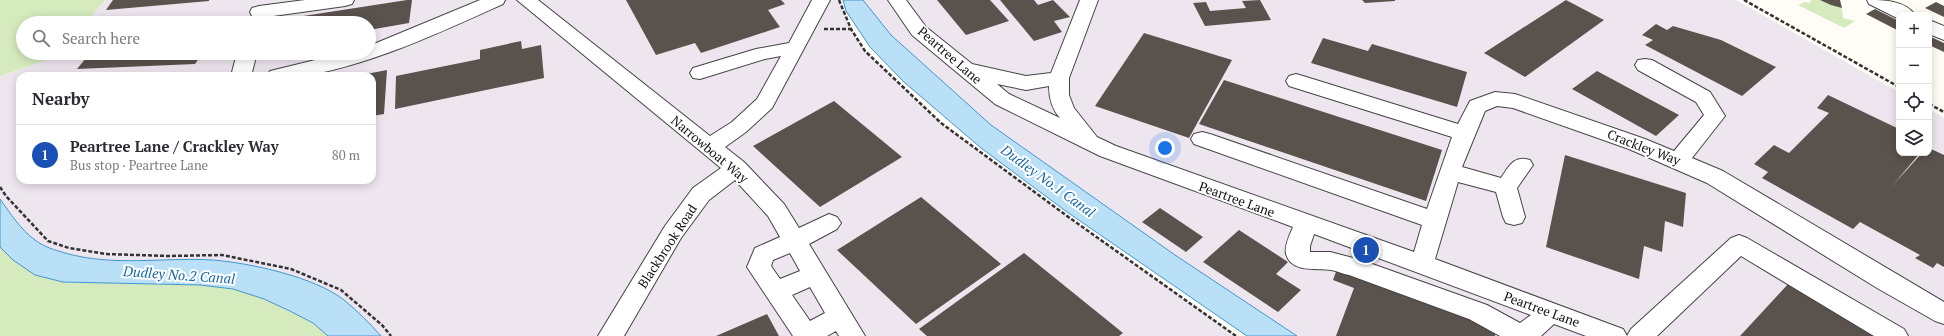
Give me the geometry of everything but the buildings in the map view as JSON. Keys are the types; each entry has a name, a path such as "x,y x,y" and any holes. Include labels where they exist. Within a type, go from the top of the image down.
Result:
{"street":[{"path":"258,12 345,0"},
{"path":"376,50 435,27 496,0"},
{"name":"Narrowboat Way","path":"526,0 736,168 776,210 846,326"},
{"name":"Peartree Lane","path":"897,0 919,31 1002,99 1108,151 1158,171 1422,264 1551,312 1586,331 1614,336"},
{"path":"1089,0 1059,78 1059,95 1064,110 1090,142"},
{"path":"1876,0 1900,12"},
{"path":"710,147 739,127 764,103 796,48 808,25 817,2"},
{"path":"1932,28 1944,34"},
{"path":"700,73 763,53 796,48"},
{"path":"242,72 245,60"},
{"path":"293,72 341,60"},
{"path":"1645,65 1703,97 1715,116 1678,160"},
{"path":"962,67 999,78 1026,83 1059,78"},
{"path":"1296,81 1464,133"},
{"name":"Crackley Way","path":"1422,264 1464,133 1477,106 1495,99 1516,100 1678,160 1715,177 1886,281 1944,314"},
{"path":"1202,139 1435,221"},
{"path":"1506,187 1522,165"},
{"name":"Blackbrook Road","path":"611,336 673,232 701,194 736,168"},
{"path":"1451,172 1506,187"},
{"path":"1506,187 1514,217"},
{"path":"829,223 795,241 763,254 759,266 806,335 846,326"},
{"path":"1306,223 1298,246 1298,254 1302,258 1317,262 1330,261 1353,267 1478,312 1518,334 1524,334 1534,328 1551,312"},
{"path":"1640,336 1739,244 1895,336"},
{"path":"776,291 815,275"}],"path":[{"path":"839,0 850,29 865,51 941,123 1236,336"},
{"path":"1744,0 1896,85"},
{"path":"808,25 824,29 850,29"},
{"path":"1932,106 1944,112"},
{"path":"0,187 6,196 48,241 69,248 106,254 168,256 222,255 291,269 341,290 382,325 391,336"}],"shaded area":[{"path":"105,0 839,0 851,29 865,51 941,123 1067,216 1236,336 357,336 293,294 70,268 0,226 0,76 46,60 376,60 376,16 92,16"},
{"path":"848,0 1736,0 1896,90 1896,156 1932,156 1932,111 1944,118 1944,336 1271,336 997,144"}],"green space":[{"path":"0,0 105,0 92,16 16,16 16,60 46,60 0,76"},
{"path":"1811,0 1820,0 1842,8 1843,18 1855,21 1844,28 1798,5 1805,2 1810,3"},
{"path":"0,247 13,260 63,282 200,285 233,289 264,299 290,311 313,323 328,336 0,336"}],"water":[{"name":"Dudley No.1 Canal","path":"843,0 863,0 891,35 991,125 1175,255 1297,336 1247,336 1067,212 981,148 904,82 870,47 846,11"},
{"name":"Dudley No.2 Canal","path":"0,199 16,221 30,236 42,245 53,249 65,253 102,260 213,260 245,264 282,272 316,284 332,292 344,300 381,336 328,336 313,323 290,311 264,299 233,289 200,285 63,282 35,275 13,260 0,247"}],"place":[{"name":"Peartree Lane / Crackley Way","path":"1366,250"}]}
